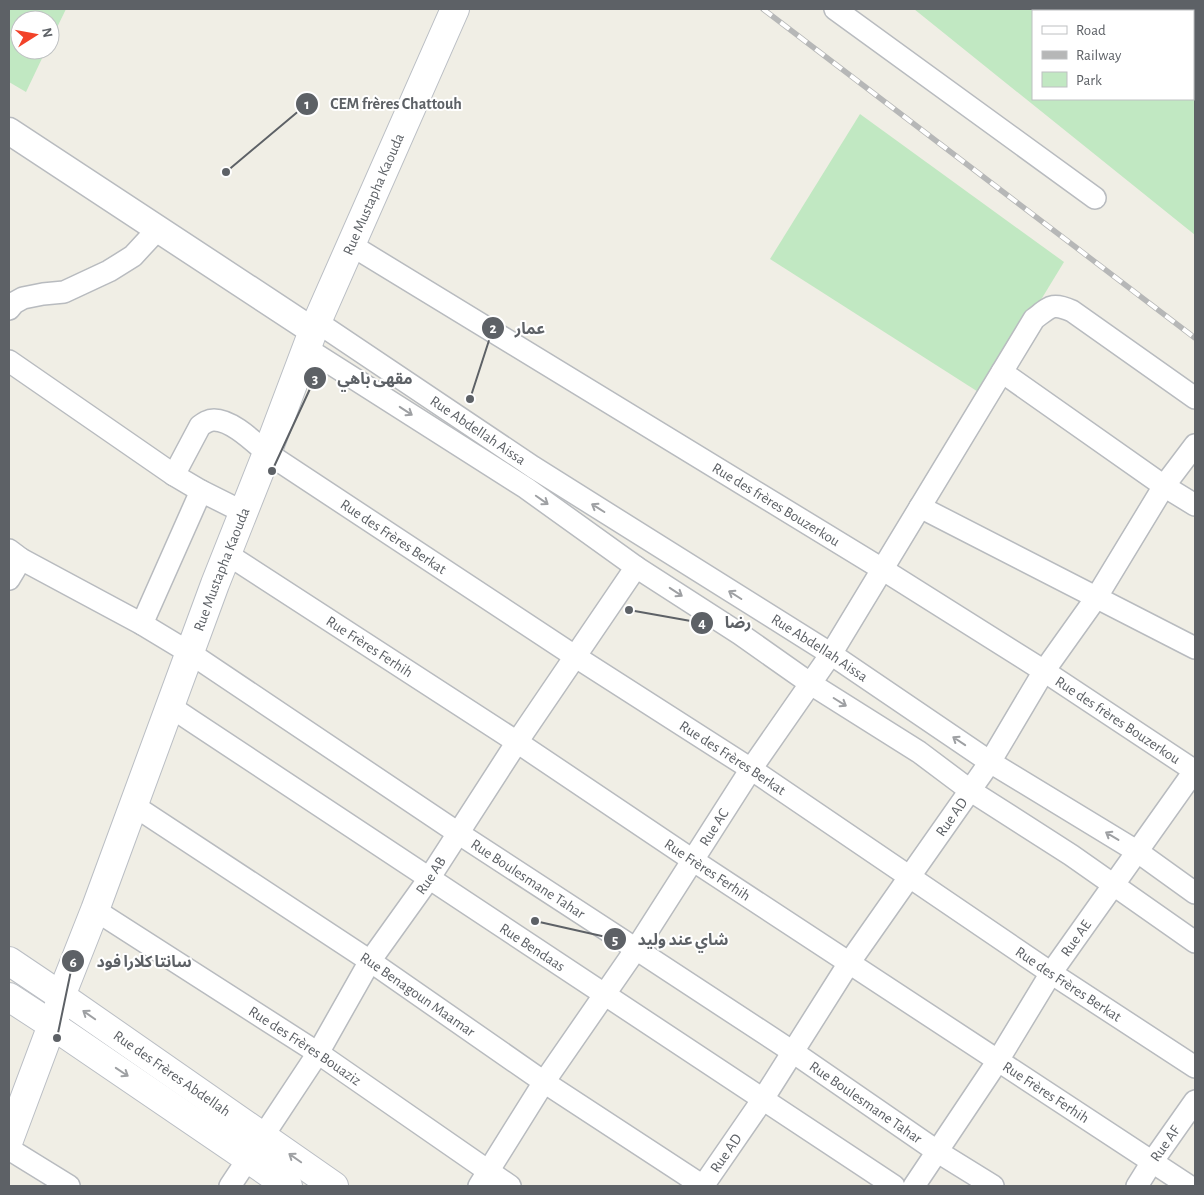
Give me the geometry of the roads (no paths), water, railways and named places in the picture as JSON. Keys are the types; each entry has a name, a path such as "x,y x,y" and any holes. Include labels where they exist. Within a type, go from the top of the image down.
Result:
{"main road":[{"name":"Rue Mustapha Kaouda","path":"9,1140 61,996 312,333 455,9"},
{"name":"Rue des Frères Abdellah","path":"9,961 334,1186"},
{"name":"Rue des Frères Abdellah","path":"9,997 288,1186"}],"street":[{"path":"835,9 1095,198"},
{"path":"9,131 312,333 636,566 740,634 811,684 919,752 971,790 1071,855 1195,942"},
{"path":"9,310 14,302 23,298 64,292 108,271 133,256 158,229"},
{"name":"Rue des frères Bouzerkou","path":"351,244 882,570 1044,671 1195,770"},
{"name":"Rue AC","path":"484,1179 544,1082 606,994 694,861 751,769 831,654 1034,319 1051,306 1060,306 1072,311 1195,398"},
{"name":"Rue Abdellah Aissa","path":"312,333 533,467 831,654 990,762 1138,852 1195,894"},
{"path":"9,361 174,475 243,512"},
{"path":"1002,372 1164,486 1195,504"},
{"name":"Rue des Frères Berkat","path":"174,475 200,426 207,421 215,420 235,427 267,453 576,657 751,769 1051,973 1195,1067"},
{"name":"Rue AD","path":"703,1186 763,1099 849,963 908,876 990,762 1044,671 1096,598 1164,486 1195,444"},
{"path":"142,624 201,491"},
{"path":"920,507 1195,648"},
{"name":"Rue Frères Ferhih","path":"227,554 517,742 997,1062 1189,1186"},
{"path":"9,579 15,555"},
{"name":"Rue Boulesmane Tahar","path":"15,555 142,624 190,653 458,833 793,1052 938,1152 993,1186"},
{"name":"Rue AB","path":"230,1186 318,1053 370,961 428,880 517,742 636,566"},
{"name":"Rue Bendaas","path":"170,707 428,880 606,994 894,1186"},
{"name":"Rue AE","path":"914,1186 997,1062 1051,973 1195,770"},
{"name":"Rue Benagoun Maamar","path":"133,805 370,961 544,1082 703,1186"},
{"name":"Rue des Frères Bouaziz","path":"95,910 318,1053 484,1179 510,1186"},
{"name":"Rue AF","path":"1137,1186 1195,1101"},
{"path":"9,1148 69,1186"}],"railway":[{"path":"763,9 1195,338"}],"place":[{"name":"CEM frères Chattouh","path":"226,172"},
{"name":"عمار","path":"470,399"},
{"name":"مقهى باهي","path":"272,471"},
{"name":"رضا","path":"629,610"},
{"name":"شاي عند وليد","path":"535,921"},
{"name":"سانتا كلارا فود","path":"57,1038"}]}
